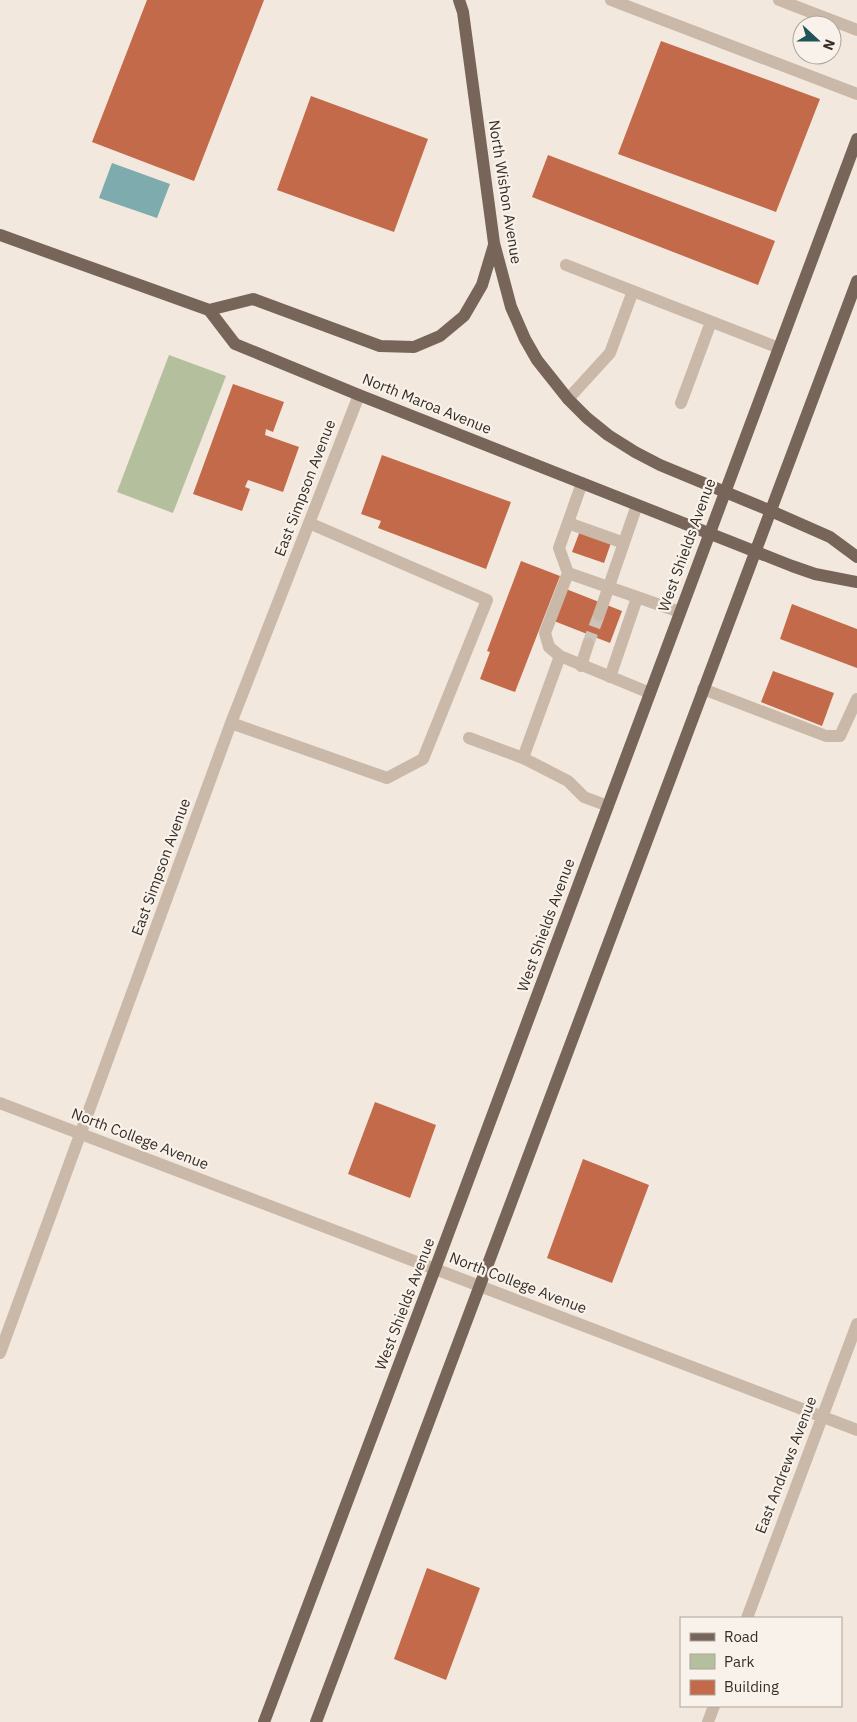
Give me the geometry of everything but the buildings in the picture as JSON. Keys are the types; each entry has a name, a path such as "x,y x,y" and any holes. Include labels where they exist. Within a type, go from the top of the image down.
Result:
{"main road":[{"name":"North Wishon Avenue","path":"459,0 464,12 494,243 511,307 525,339 537,360 568,399 608,435 660,465 725,491"},
{"name":"West Shields Avenue","path":"264,1722 857,139"},
{"path":"1,236 209,310 253,299 380,346 414,347 440,336 464,316 482,285 494,243"},
{"path":"316,1722 857,281"},
{"name":"North Maroa Avenue","path":"209,310 235,344 755,552 815,574 857,582"},
{"path":"725,491 830,538 857,557"}],"street":[{"path":"610,0 857,94"},
{"path":"778,0 857,30"},
{"path":"566,265 779,348"},
{"path":"568,399 610,353 633,292"},
{"path":"681,403 711,322"},
{"name":"East Simpson Avenue","path":"0,1353 231,724 359,395"},
{"path":"582,483 559,548 568,573 545,633 550,647 560,656 650,693"},
{"path":"599,615 637,505"},
{"path":"231,724 387,778 424,759 487,600 309,523"},
{"path":"568,523 624,543"},
{"path":"568,573 680,612"},
{"path":"610,677 637,598"},
{"path":"581,666 588,644"},
{"path":"523,758 560,656"},
{"path":"703,689 826,736 840,736 857,699"},
{"path":"469,738 523,758 568,781 584,797 608,806"},
{"name":"North College Avenue","path":"0,1103 857,1430"},
{"name":"East Andrews Avenue","path":"747,1617 857,1324"},
{"path":"708,1722 714,1707"}],"green space":[{"path":"169,355 226,376 173,513 117,492"}],"water":[{"path":"112,163 170,184 157,218 99,198"}],"tunnel":[{"path":"588,644 599,615"}]}
